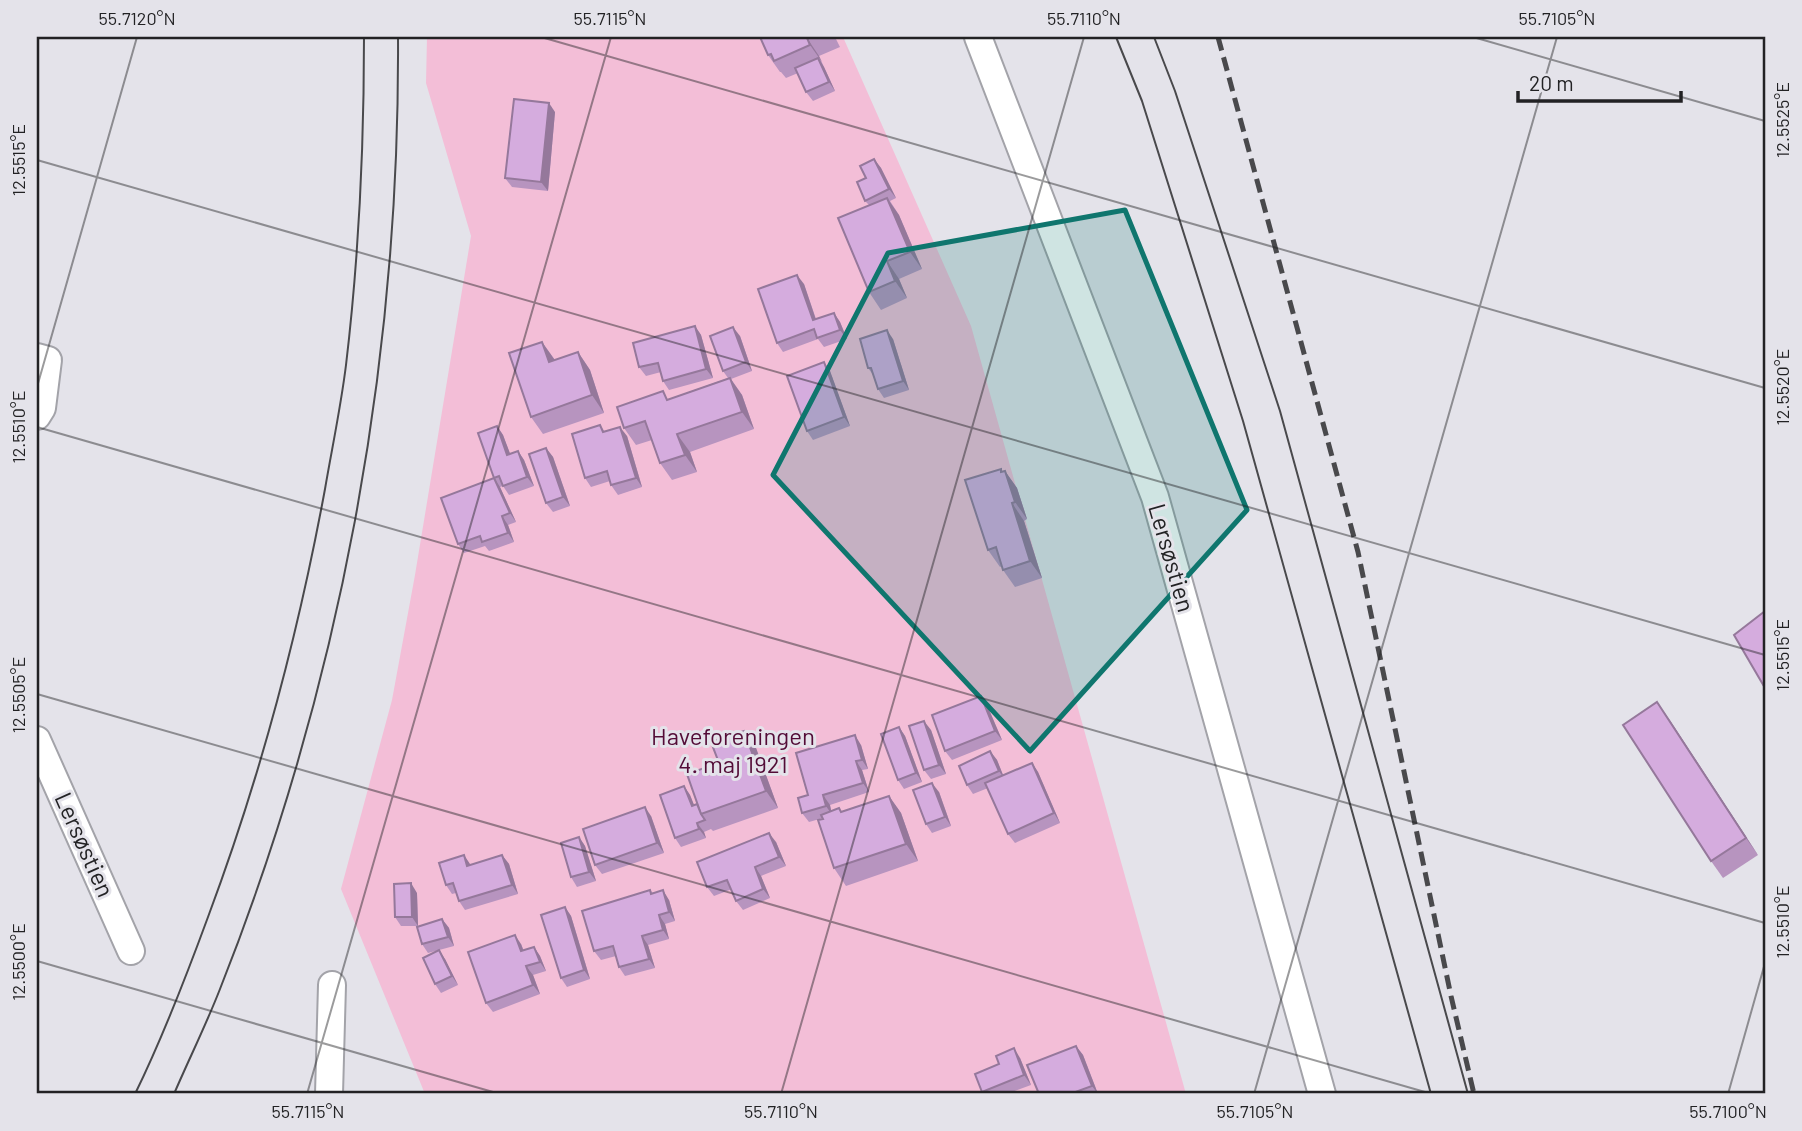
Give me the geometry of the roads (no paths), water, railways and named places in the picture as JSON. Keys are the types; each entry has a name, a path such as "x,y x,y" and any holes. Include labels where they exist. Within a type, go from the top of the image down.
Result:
{"lane":[{"name":"Lersøstien","path":"978,37 1155,497 1322,1094"},
{"path":"37,416 42,408 42,358"},
{"name":"Lersøstien","path":"37,740 131,951"},
{"path":"329,1094 332,985"}],"tram line":[{"path":"135,1094 174,1007 227,865 261,759 303,598 339,411 351,324 360,201 364,37"},
{"path":"174,1094 215,1002 262,874 299,758 330,641 355,522 374,402 388,281 396,159 398,37"},
{"path":"1116,37 1142,101 1243,421 1431,1094"},
{"path":"1154,37 1175,91 1280,411 1468,1094"}],"railway":[{"path":"1218,37 1358,552 1474,1094"}],"park label":[{"name":"Haveforeningen 4. maj 1921","path":"733,751"}]}
